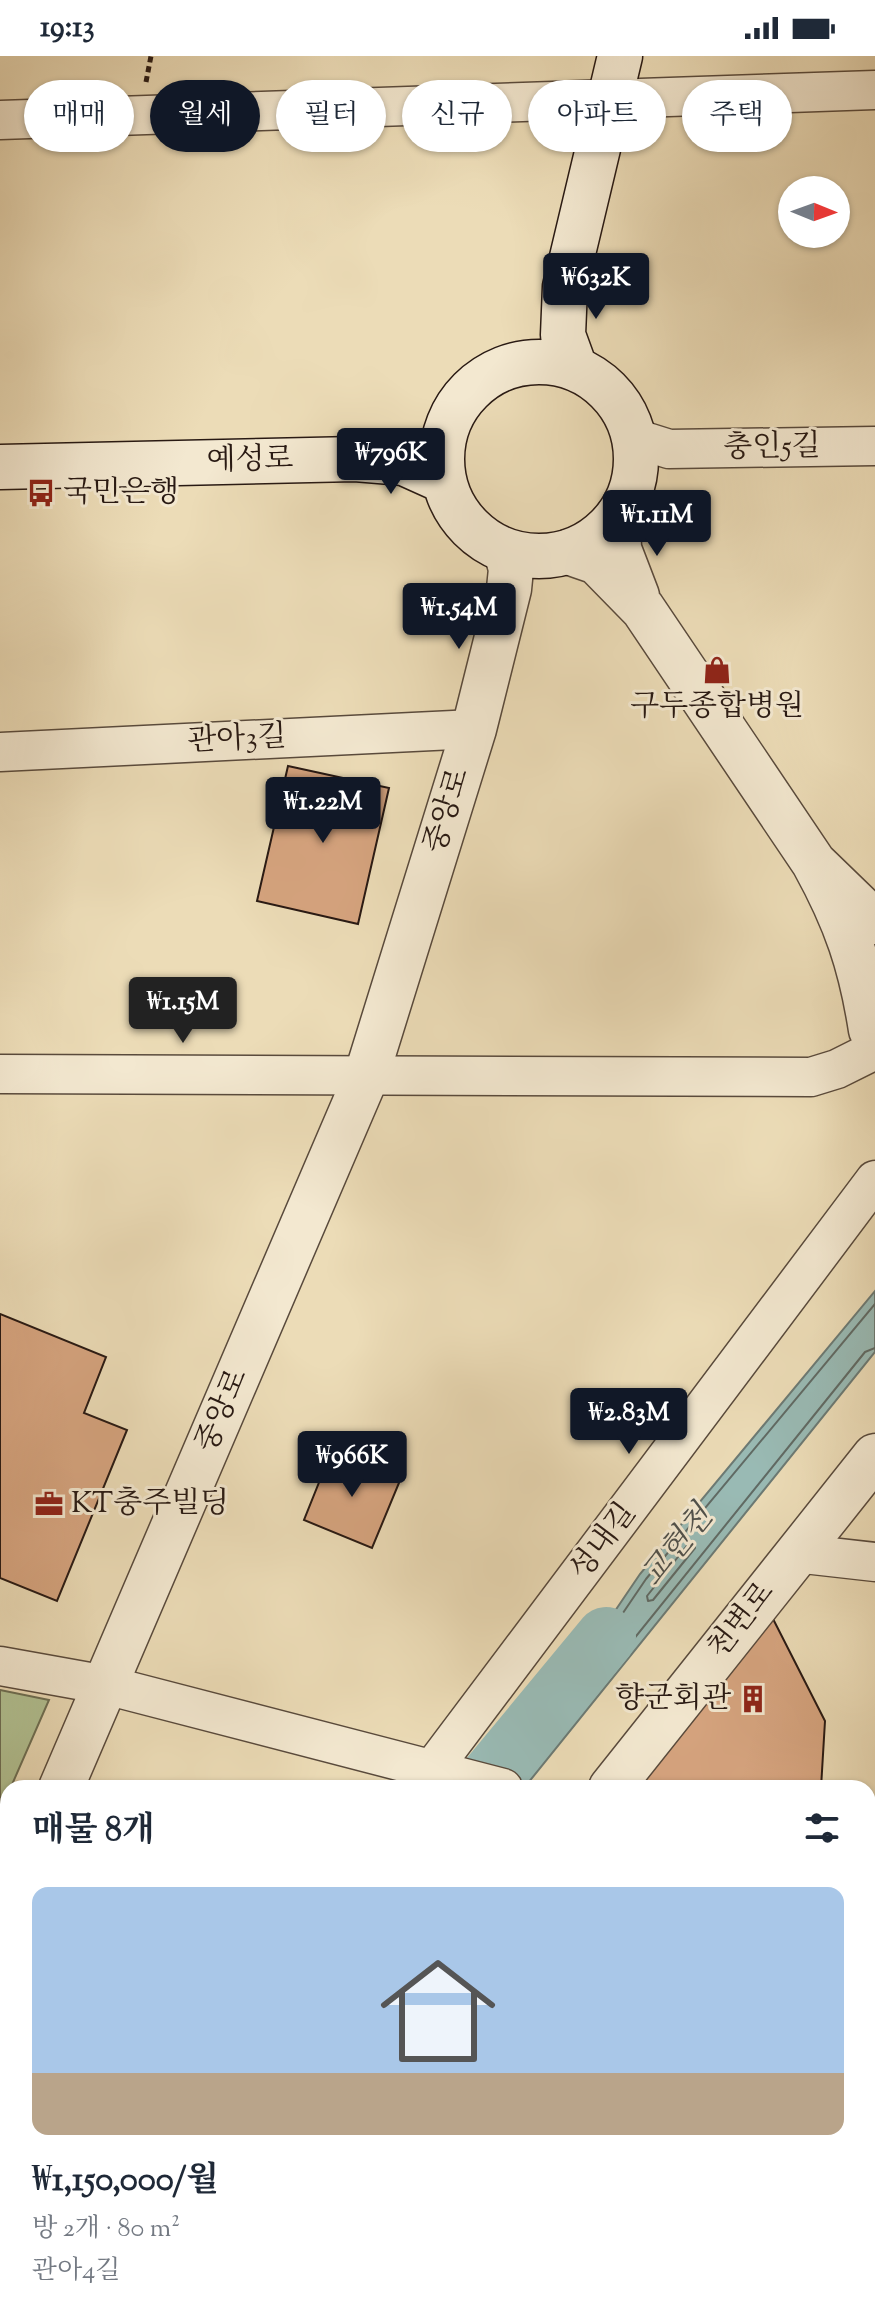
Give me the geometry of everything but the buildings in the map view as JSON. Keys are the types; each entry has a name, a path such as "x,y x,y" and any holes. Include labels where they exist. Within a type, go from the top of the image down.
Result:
{"street":[{"path":"0,120 614,77 875,90"},
{"path":"575,368 563,335 565,287 614,77"},
{"path":"0,1074 811,1077 837,1069 874,1033 856,951 842,914 814,863 643,609 605,568 588,557 528,562 484,539 466,523 444,481 442,454 454,410 472,388 512,365 537,339 565,287"},
{"path":"512,365 544,361 575,368 613,396 646,451 629,497 618,516 596,538 528,562"},
{"name":"예성로","path":"355,459 418,447 447,427"},
{"name":"충인5길","path":"646,451 875,446"},
{"name":"예성로","path":"0,467 355,459 404,463 444,481"},
{"path":"618,516 622,562 643,609"},
{"name":"중앙로","path":"64,1780 366,1077 528,562"},
{"name":"관아3길","path":"0,752 474,729"},
{"path":"814,863 875,922"},
{"name":"성내길","path":"431,1777 875,1180"},
{"name":"천변로","path":"617,1780 875,1456"},
{"path":"795,1553 875,1562"},
{"path":"0,1666 106,1685 431,1777"}],"green space":[{"path":"0,1690 49,1700 14,1780 0,1780"}],"water":[{"path":"875,1291 875,1352 530,1780 500,1780 640,1574"}],"waterway":[{"name":"교현천","path":"488,1780 606,1637"}],"place":[{"name":"국민은행","path":"41,493"},
{"name":"구두종합병원","path":"717,670"},
{"name":"KT충주빌딩","path":"49,1504"},
{"name":"향군회관","path":"753,1699"}]}
